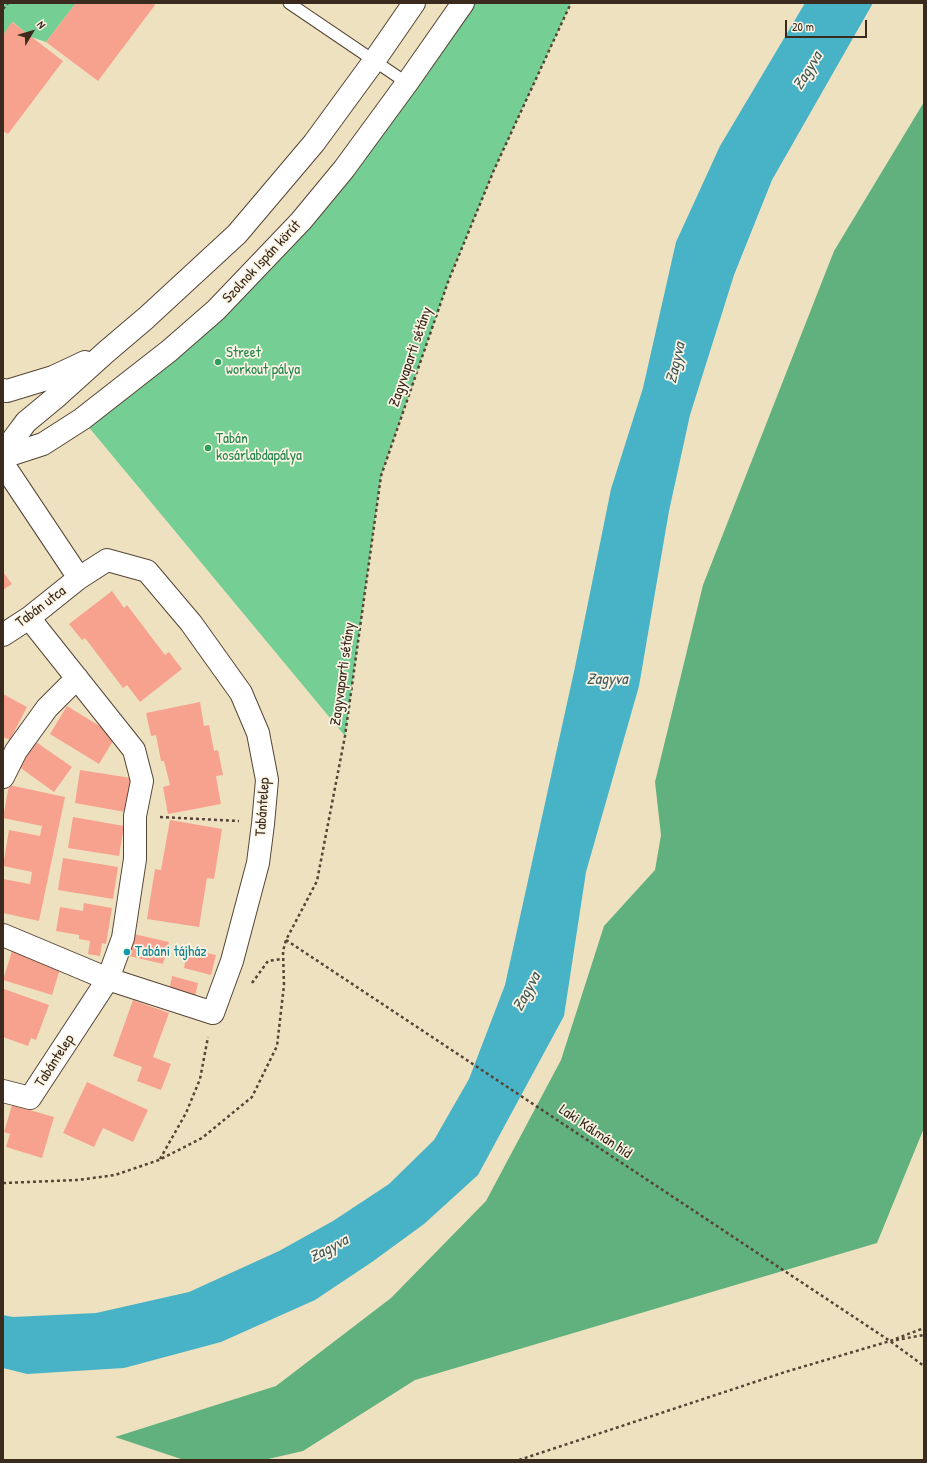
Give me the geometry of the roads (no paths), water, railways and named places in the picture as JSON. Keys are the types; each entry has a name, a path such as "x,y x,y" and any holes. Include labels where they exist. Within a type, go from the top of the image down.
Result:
{"street":[{"path":"3,453 26,422 146,318 237,234 314,143 414,3"},
{"name":"Szolnok Ispán körút","path":"3,457 43,444 82,419 169,350 216,310 301,221 344,170 407,84 463,3"},
{"path":"3,390 7,391 53,377 106,352"},
{"path":"3,464 79,578"},
{"name":"Tabántelep","path":"79,578 107,560 147,571 191,623 241,694 258,733 267,780 258,863 232,961 213,1013 108,979"},
{"name":"Tabán utca","path":"3,635 30,618 79,578"},
{"name":"Tabántelep","path":"3,1091 30,1098 108,979 124,938 135,859 135,816 142,781 134,750 30,618"},
{"path":"3,777 16,751 47,708 77,678"},
{"path":"3,935 108,979"}],"lane":[{"path":"289,3 407,84"}],"water":[{"name":"Zagyva","path":"805,3 873,3 772,180 734,275 690,415 669,511 639,686 586,872 564,1016 478,1175 424,1224 372,1262 315,1300 221,1342 124,1368 27,1374 3,1368 3,1315 13,1317 96,1313 189,1292 279,1251 333,1221 389,1184 434,1140 469,1079 505,985 575,667 611,489 643,388 676,242 720,146"}],"place":[{"name":"Street workout pálya","path":"218,362"},
{"name":"Tabán kosárlabdapálya","path":"208,448"},
{"name":"Tabáni tájház","path":"127,952"}]}
